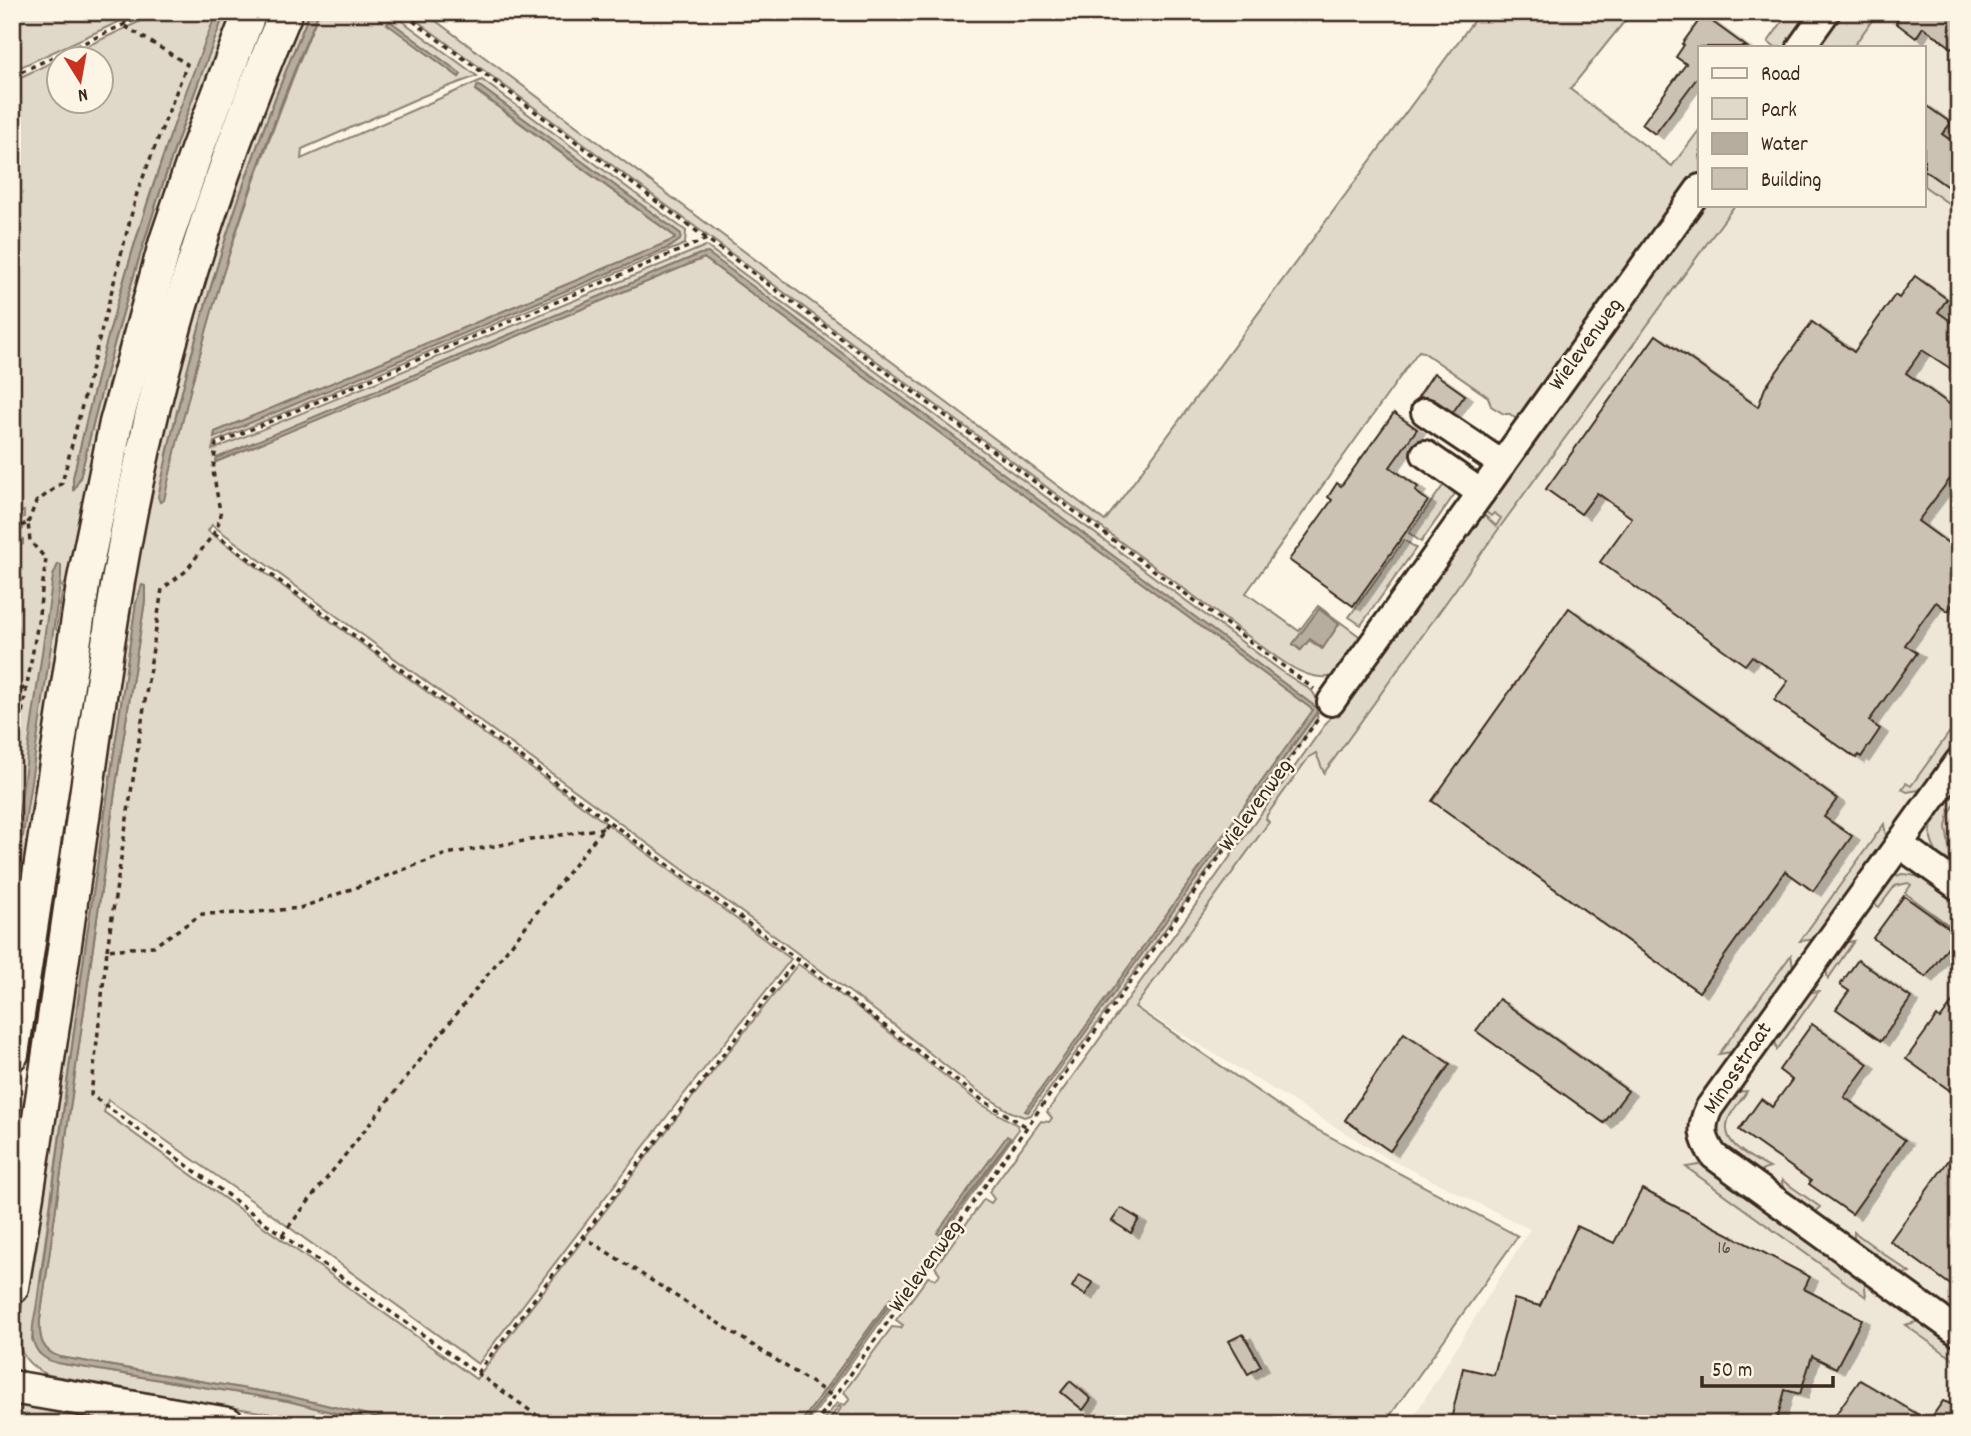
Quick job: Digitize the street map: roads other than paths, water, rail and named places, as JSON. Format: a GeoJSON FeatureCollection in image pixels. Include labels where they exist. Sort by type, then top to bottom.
{"type":"FeatureCollection","features":[{"type":"Feature","properties":{"kind":"main road"},"geometry":{"type":"LineString","coordinates":[[12,1054],[82,590],[107,463],[136,344],[166,240],[250,12]]}},
{"type":"Feature","properties":{"kind":"main road"},"geometry":{"type":"LineString","coordinates":[[12,1287],[35,1149],[107,649],[131,512],[164,371],[200,244],[252,96],[286,12]]}},
{"type":"Feature","properties":{"kind":"main road"},"geometry":{"type":"LineString","coordinates":[[12,1387],[228,1424]]}},
{"type":"Feature","properties":{"kind":"street"},"geometry":{"type":"LineString","coordinates":[[1802,46],[1826,12]]}},
{"type":"Feature","properties":{"kind":"street","name":"Wielevenweg"},"geometry":{"type":"LineString","coordinates":[[1331,702],[1698,191]]}},
{"type":"Feature","properties":{"kind":"street"},"geometry":{"type":"LineString","coordinates":[[1425,412],[1502,464]]}},
{"type":"Feature","properties":{"kind":"street"},"geometry":{"type":"LineString","coordinates":[[1425,454],[1480,493]]}},
{"type":"Feature","properties":{"kind":"street","name":"Minosstraat"},"geometry":{"type":"LineString","coordinates":[[1959,761],[1709,1108],[1702,1131],[1706,1145],[1714,1156],[1959,1333]]}},
{"type":"Feature","properties":{"kind":"street"},"geometry":{"type":"LineString","coordinates":[[1899,844],[1959,887]]}},
{"type":"Feature","properties":{"kind":"water"},"geometry":{"type":"Polygon","coordinates":[[[310,12],[319,12],[249,191],[194,375],[164,500],[160,502],[158,497],[187,373],[222,250],[263,130],[310,12]]]}},
{"type":"Feature","properties":{"kind":"water"},"geometry":{"type":"Polygon","coordinates":[[[219,13],[222,14],[221,23],[179,135],[142,248],[109,362],[80,478],[73,491],[73,478],[101,361],[134,246],[192,75],[214,19],[219,13]]]}},
{"type":"Feature","properties":{"kind":"water"},"geometry":{"type":"Polygon","coordinates":[[[390,21],[461,74],[459,77],[387,24],[390,21]]]}},
{"type":"Feature","properties":{"kind":"water"},"geometry":{"type":"Polygon","coordinates":[[[478,85],[681,234],[680,240],[670,247],[214,438],[215,432],[675,239],[476,90],[478,85]]]}},
{"type":"Feature","properties":{"kind":"water"},"geometry":{"type":"Polygon","coordinates":[[[708,253],[1317,708],[1317,712],[1028,1112],[1025,1111],[1313,710],[704,258],[216,462],[217,458],[700,254],[708,253]]]}},
{"type":"Feature","properties":{"kind":"water"},"geometry":{"type":"Polygon","coordinates":[[[58,564],[61,565],[61,578],[23,836],[17,842],[53,576],[58,564]]]}},
{"type":"Feature","properties":{"kind":"water"},"geometry":{"type":"Polygon","coordinates":[[[142,585],[145,586],[145,601],[116,785],[40,1320],[42,1343],[60,1357],[288,1396],[405,1424],[379,1424],[288,1401],[57,1363],[46,1359],[35,1346],[34,1320],[87,935],[136,603],[142,585]]]}},
{"type":"Feature","properties":{"kind":"water"},"geometry":{"type":"Polygon","coordinates":[[[1319,609],[1339,624],[1323,648],[1310,639],[1301,650],[1293,644],[1319,609]]]}},
{"type":"Feature","properties":{"kind":"water"},"geometry":{"type":"Polygon","coordinates":[[[1007,1136],[1010,1138],[940,1235],[937,1233],[1007,1136]]]}},
{"type":"Feature","properties":{"kind":"water"},"geometry":{"type":"Polygon","coordinates":[[[891,1298],[893,1299],[804,1424],[800,1424],[891,1298]]]}}]}
